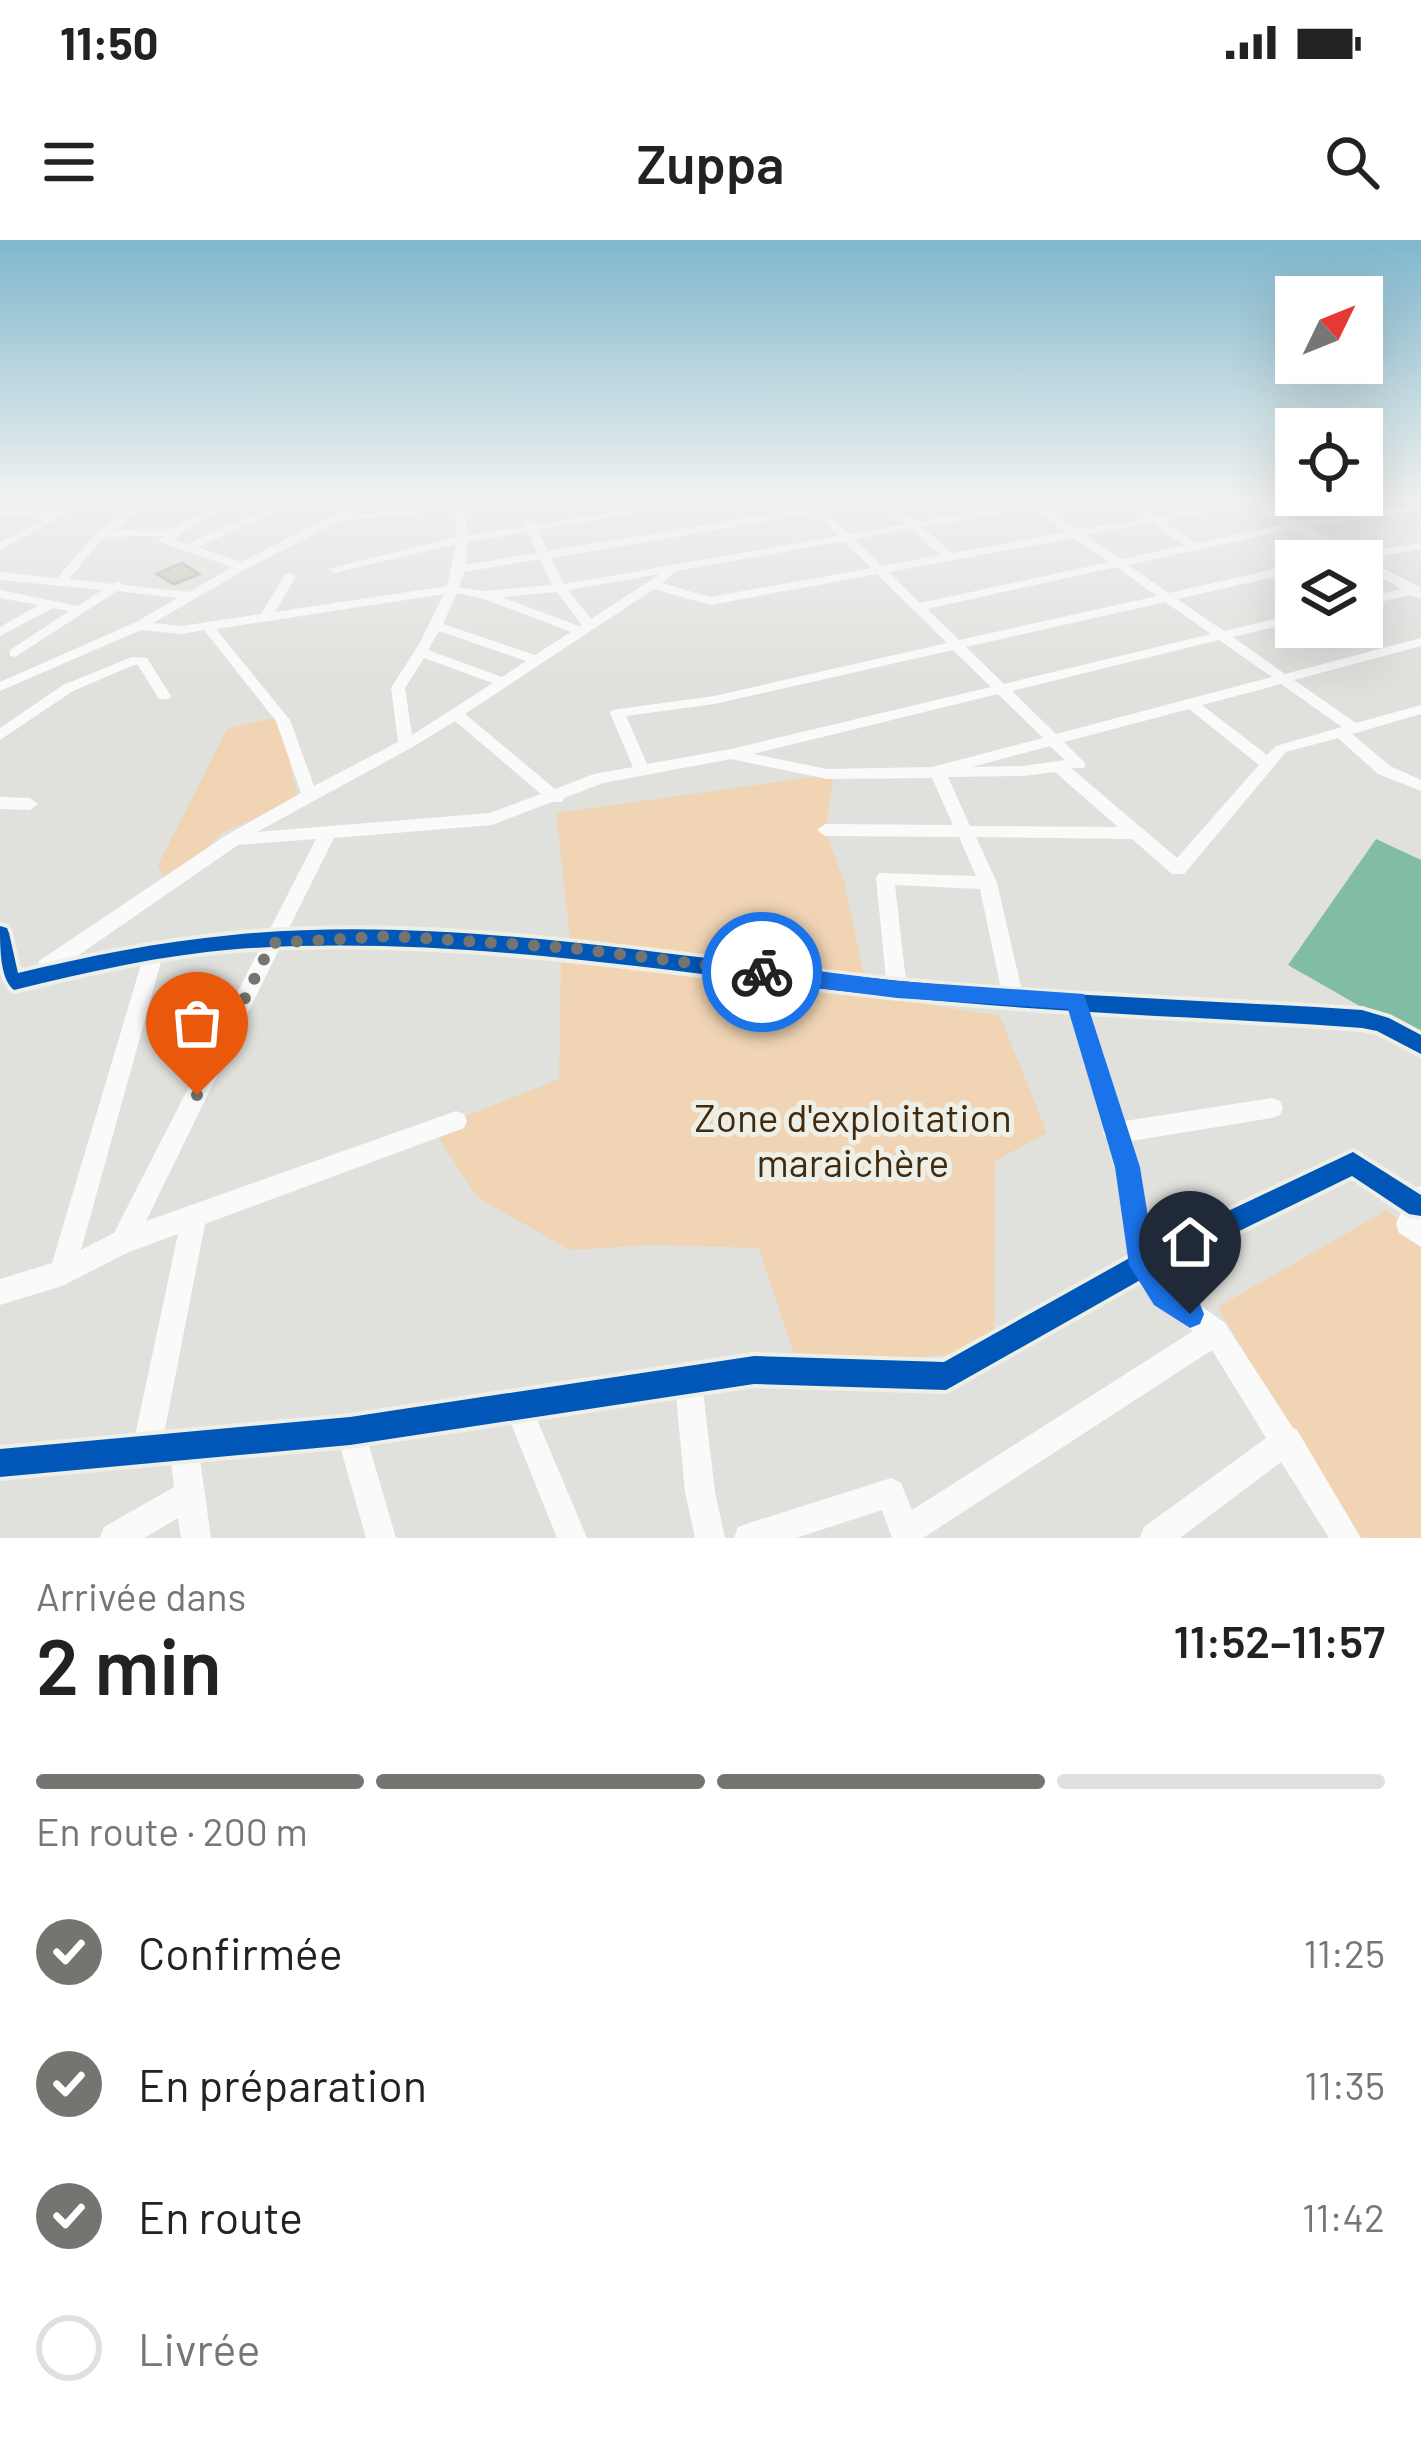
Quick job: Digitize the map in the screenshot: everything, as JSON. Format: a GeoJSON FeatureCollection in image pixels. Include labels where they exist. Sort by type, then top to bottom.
{"type":"FeatureCollection","features":[{"type":"Feature","properties":{"kind":"street"},"geometry":{"type":"LineString","coordinates":[[62,580],[82,557]]}},
{"type":"Feature","properties":{"kind":"street"},"geometry":{"type":"LineString","coordinates":[[213,557],[242,566]]}},
{"type":"Feature","properties":{"kind":"street"},"geometry":{"type":"LineString","coordinates":[[0,687],[139,626],[260,557]]}},
{"type":"Feature","properties":{"kind":"street"},"geometry":{"type":"LineString","coordinates":[[334,569],[388,557]]}},
{"type":"Feature","properties":{"kind":"street"},"geometry":{"type":"LineString","coordinates":[[406,745],[398,688],[437,626],[461,557]]}},
{"type":"Feature","properties":{"kind":"street"},"geometry":{"type":"LineString","coordinates":[[458,570],[540,557]]}},
{"type":"Feature","properties":{"kind":"street"},"geometry":{"type":"LineString","coordinates":[[544,557],[584,628]]}},
{"type":"Feature","properties":{"kind":"street"},"geometry":{"type":"LineString","coordinates":[[483,595],[560,588],[737,557]]}},
{"type":"Feature","properties":{"kind":"street"},"geometry":{"type":"LineString","coordinates":[[731,754],[827,774],[1078,764],[867,557]]}},
{"type":"Feature","properties":{"kind":"street"},"geometry":{"type":"LineString","coordinates":[[652,584],[710,602],[945,557]]}},
{"type":"Feature","properties":{"kind":"street"},"geometry":{"type":"LineString","coordinates":[[1108,557],[1283,680],[1347,730],[1384,770],[1421,786]]}},
{"type":"Feature","properties":{"kind":"street"},"geometry":{"type":"LineString","coordinates":[[918,607],[1152,557]]}},
{"type":"Feature","properties":{"kind":"street"},"geometry":{"type":"LineString","coordinates":[[0,591],[37,562]]}},
{"type":"Feature","properties":{"kind":"street"},"geometry":{"type":"LineString","coordinates":[[0,992],[29,978],[231,840],[406,745],[679,567]]}},
{"type":"Feature","properties":{"kind":"street"},"geometry":{"type":"LineString","coordinates":[[642,770],[617,713],[714,700],[1275,573]]}},
{"type":"Feature","properties":{"kind":"street"},"geometry":{"type":"LineString","coordinates":[[1383,573],[1418,591]]}},
{"type":"Feature","properties":{"kind":"street"},"geometry":{"type":"LineString","coordinates":[[266,617],[290,576]]}},
{"type":"Feature","properties":{"kind":"street"},"geometry":{"type":"LineString","coordinates":[[0,577],[188,595]]}},
{"type":"Feature","properties":{"kind":"street"},"geometry":{"type":"LineString","coordinates":[[8,650],[118,585]]}},
{"type":"Feature","properties":{"kind":"street"},"geometry":{"type":"LineString","coordinates":[[139,626],[181,631],[453,589],[584,628]]}},
{"type":"Feature","properties":{"kind":"street"},"geometry":{"type":"LineString","coordinates":[[0,591],[80,610]]}},
{"type":"Feature","properties":{"kind":"street"},"geometry":{"type":"LineString","coordinates":[[1383,598],[1418,591]]}},
{"type":"Feature","properties":{"kind":"street"},"geometry":{"type":"LineString","coordinates":[[0,632],[51,604]]}},
{"type":"Feature","properties":{"kind":"street"},"geometry":{"type":"LineString","coordinates":[[231,840],[470,823],[556,798],[600,778],[731,754],[1275,623]]}},
{"type":"Feature","properties":{"kind":"street"},"geometry":{"type":"LineString","coordinates":[[437,626],[532,659]]}},
{"type":"Feature","properties":{"kind":"street"},"geometry":{"type":"LineString","coordinates":[[208,627],[283,720],[309,794]]}},
{"type":"Feature","properties":{"kind":"street"},"geometry":{"type":"LineString","coordinates":[[937,771],[1421,642]]}},
{"type":"Feature","properties":{"kind":"street"},"geometry":{"type":"LineString","coordinates":[[8,650],[52,665]]}},
{"type":"Feature","properties":{"kind":"street"},"geometry":{"type":"LineString","coordinates":[[421,652],[501,681]]}},
{"type":"Feature","properties":{"kind":"street"},"geometry":{"type":"LineString","coordinates":[[0,735],[68,688],[132,661],[142,661],[164,696]]}},
{"type":"Feature","properties":{"kind":"street"},"geometry":{"type":"LineString","coordinates":[[1192,704],[1268,764]]}},
{"type":"Feature","properties":{"kind":"street"},"geometry":{"type":"LineString","coordinates":[[1058,766],[1178,869],[1281,749],[1419,712]]}},
{"type":"Feature","properties":{"kind":"street"},"geometry":{"type":"LineString","coordinates":[[454,713],[556,798]]}},
{"type":"Feature","properties":{"kind":"street"},"geometry":{"type":"LineString","coordinates":[[937,771],[988,883],[1013,998]]}},
{"type":"Feature","properties":{"kind":"street"},"geometry":{"type":"LineString","coordinates":[[0,803],[30,804]]}},
{"type":"Feature","properties":{"kind":"street"},"geometry":{"type":"LineString","coordinates":[[825,830],[1132,832]]}},
{"type":"Feature","properties":{"kind":"street"},"geometry":{"type":"LineString","coordinates":[[123,1243],[327,834]]}},
{"type":"Feature","properties":{"kind":"street"},"geometry":{"type":"LineString","coordinates":[[897,989],[885,878],[988,883]]}},
{"type":"Feature","properties":{"kind":"street"},"geometry":{"type":"LineString","coordinates":[[0,933],[11,980],[155,950],[391,936],[571,948],[897,989],[1362,1019],[1382,1024],[1421,1046]]}},
{"type":"Feature","properties":{"kind":"street"},"geometry":{"type":"LineString","coordinates":[[62,1273],[155,950]]}},
{"type":"Feature","properties":{"kind":"street"},"geometry":{"type":"LineString","coordinates":[[1076,1000],[1127,1167],[1142,1265],[1164,1295],[1216,1332],[1346,1538]]}},
{"type":"Feature","properties":{"kind":"street"},"geometry":{"type":"LineString","coordinates":[[1114,1132],[1272,1108]]}},
{"type":"Feature","properties":{"kind":"street"},"geometry":{"type":"LineString","coordinates":[[0,1292],[62,1273],[123,1243],[456,1121]]}},
{"type":"Feature","properties":{"kind":"street"},"geometry":{"type":"LineString","coordinates":[[0,1463],[350,1431],[754,1370],[946,1376],[1142,1265],[1353,1163],[1419,1202],[1408,1224],[1421,1235]]}},
{"type":"Feature","properties":{"kind":"street"},"geometry":{"type":"LineString","coordinates":[[147,1448],[194,1216]]}},
{"type":"Feature","properties":{"kind":"street"},"geometry":{"type":"LineString","coordinates":[[748,1538],[890,1493],[907,1535],[1216,1332]]}},
{"type":"Feature","properties":{"kind":"street"},"geometry":{"type":"LineString","coordinates":[[688,1382],[710,1538]]}},
{"type":"Feature","properties":{"kind":"street"},"geometry":{"type":"LineString","coordinates":[[518,1407],[572,1538]]}},
{"type":"Feature","properties":{"kind":"street"},"geometry":{"type":"LineString","coordinates":[[350,1431],[381,1538]]}},
{"type":"Feature","properties":{"kind":"street"},"geometry":{"type":"LineString","coordinates":[[1155,1538],[1287,1440]]}},
{"type":"Feature","properties":{"kind":"street"},"geometry":{"type":"LineString","coordinates":[[184,1449],[196,1538]]}},
{"type":"Feature","properties":{"kind":"street"},"geometry":{"type":"LineString","coordinates":[[115,1538],[190,1494]]}},
{"type":"Feature","properties":{"kind":"green space"},"geometry":{"type":"Polygon","coordinates":[[[280,716],[298,800],[223,832],[168,886],[158,865],[227,729],[280,716]]]}},
{"type":"Feature","properties":{"kind":"green space","name":"Zone d'exploitation maraichère"},"geometry":{"type":"Polygon","coordinates":[[[834,774],[825,830],[844,881],[866,985],[632,957],[1000,1016],[1047,1133],[995,1161],[994,1349],[800,1371],[759,1248],[651,1245],[570,1250],[477,1197],[433,1129],[559,1079],[561,962],[578,950],[571,948],[556,813],[834,774]]]}},
{"type":"Feature","properties":{"kind":"green space"},"geometry":{"type":"Polygon","coordinates":[[[1387,1210],[1421,1240],[1421,1538],[1352,1538],[1218,1307],[1387,1210]]]}},
{"type":"Feature","properties":{"kind":"shaded area"},"geometry":{"type":"Polygon","coordinates":[[[1376,839],[1421,860],[1421,1041],[1288,965],[1376,839]]]}},
{"type":"Feature","properties":{"kind":"building"},"geometry":{"type":"Polygon","coordinates":[[[182,563],[199,574],[174,584],[157,574],[182,563]]]}},
{"type":"Feature","properties":{"kind":"cycle path"},"geometry":{"type":"LineString","coordinates":[[0,933],[6,972],[14,982],[125,956],[236,942],[346,938],[456,942],[957,994],[1362,1019],[1421,1045]]}},
{"type":"Feature","properties":{"kind":"cycle path"},"geometry":{"type":"LineString","coordinates":[[0,1463],[350,1431],[754,1370],[946,1376],[1142,1265],[1353,1163],[1417,1206]]}},
{"type":"Feature","properties":{"kind":"way so far"},"geometry":{"type":"LineString","coordinates":[[197,1095],[272,943],[391,936],[571,948],[762,972]]}},
{"type":"Feature","properties":{"kind":"route"},"geometry":{"type":"LineString","coordinates":[[762,972],[897,989],[1076,1000],[1127,1167],[1142,1265],[1164,1295],[1190,1314]]}}]}
